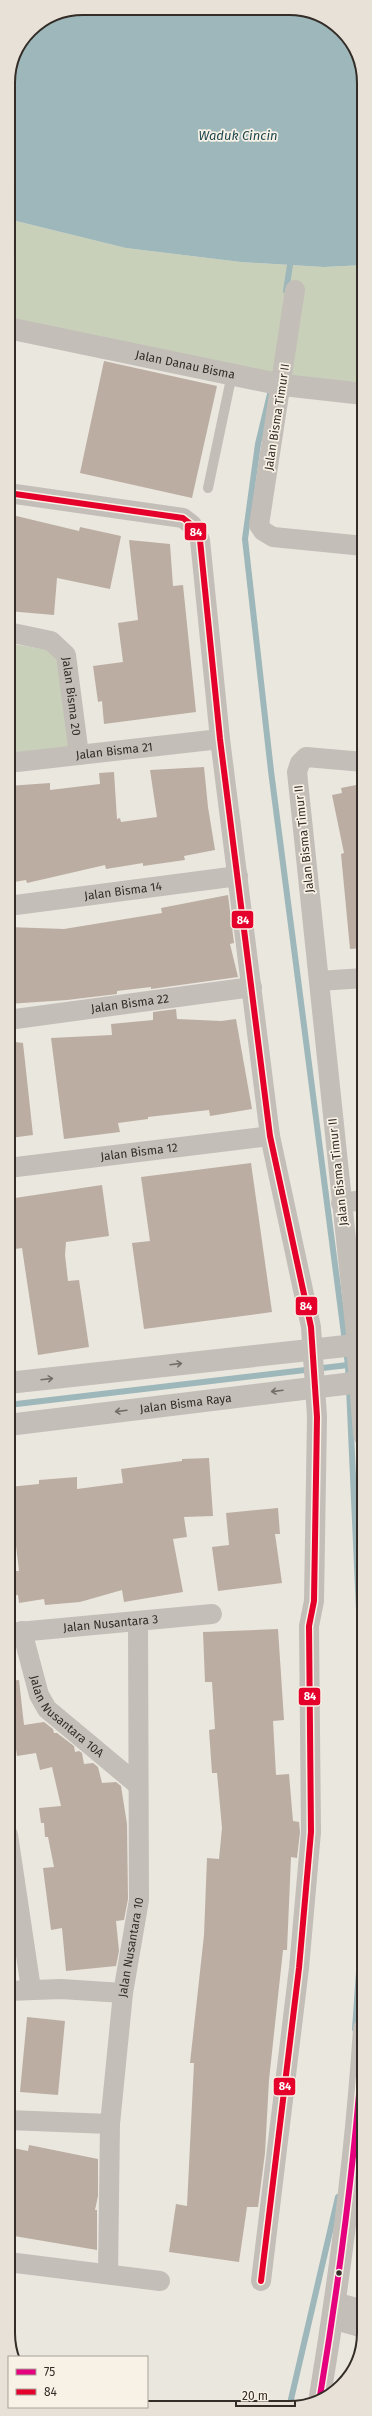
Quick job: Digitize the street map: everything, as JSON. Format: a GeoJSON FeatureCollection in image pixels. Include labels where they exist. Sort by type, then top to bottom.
{"type":"FeatureCollection","features":[{"type":"Feature","properties":{"kind":"street","name":"Jalan Bisma Timur II"},"geometry":{"type":"LineString","coordinates":[[295,290],[279,384],[260,528],[273,538],[357,545]]}},
{"type":"Feature","properties":{"kind":"street","name":"Jalan Danau Bisma"},"geometry":{"type":"LineString","coordinates":[[15,329],[279,384],[357,393]]}},
{"type":"Feature","properties":{"kind":"street"},"geometry":{"type":"LineString","coordinates":[[15,494],[183,518],[192,525],[200,540],[220,740],[270,1136],[316,1350],[318,1385],[314,1601],[309,1626],[311,1832],[299,1968],[261,2281]]}},
{"type":"Feature","properties":{"kind":"street","name":"Jalan Bisma 20"},"geometry":{"type":"LineString","coordinates":[[15,633],[51,640],[66,655],[79,754]]}},
{"type":"Feature","properties":{"kind":"street","name":"Jalan Bisma 21"},"geometry":{"type":"LineString","coordinates":[[15,762],[79,754],[220,740]]}},
{"type":"Feature","properties":{"kind":"street","name":"Jalan Bisma Timur II"},"geometry":{"type":"LineString","coordinates":[[356,1344],[297,772],[302,760],[311,757],[357,761]]}},
{"type":"Feature","properties":{"kind":"street","name":"Jalan Bisma 14"},"geometry":{"type":"LineString","coordinates":[[15,905],[238,876]]}},
{"type":"Feature","properties":{"kind":"street"},"geometry":{"type":"LineString","coordinates":[[319,981],[357,978]]}},
{"type":"Feature","properties":{"kind":"street","name":"Jalan Bisma 22"},"geometry":{"type":"LineString","coordinates":[[15,1019],[252,987]]}},
{"type":"Feature","properties":{"kind":"street","name":"Jalan Bisma 12"},"geometry":{"type":"LineString","coordinates":[[15,1167],[270,1136]]}},
{"type":"Feature","properties":{"kind":"street"},"geometry":{"type":"LineString","coordinates":[[341,1202],[357,1201]]}},
{"type":"Feature","properties":{"kind":"street"},"geometry":{"type":"LineString","coordinates":[[15,1382],[316,1350],[356,1344]]}},
{"type":"Feature","properties":{"kind":"street","name":"Jalan Bisma Raya"},"geometry":{"type":"LineString","coordinates":[[15,1424],[318,1385],[357,1382]]}},
{"type":"Feature","properties":{"kind":"street","name":"Jalan Nusantara 3"},"geometry":{"type":"LineString","coordinates":[[15,1632],[212,1614]]}},
{"type":"Feature","properties":{"kind":"street","name":"Jalan Nusantara 10"},"geometry":{"type":"LineString","coordinates":[[108,2274],[110,2124],[123,1993],[139,1900],[138,1621]]}},
{"type":"Feature","properties":{"kind":"street","name":"Jalan Nusantara 10A"},"geometry":{"type":"LineString","coordinates":[[15,1632],[39,1695],[47,1709],[138,1784]]}},
{"type":"Feature","properties":{"kind":"street"},"geometry":{"type":"LineString","coordinates":[[15,1873],[31,1989]]}},
{"type":"Feature","properties":{"kind":"street"},"geometry":{"type":"LineString","coordinates":[[15,1990],[31,1989],[91,1990],[123,1993]]}},
{"type":"Feature","properties":{"kind":"street"},"geometry":{"type":"LineString","coordinates":[[15,2120],[110,2124]]}},
{"type":"Feature","properties":{"kind":"street"},"geometry":{"type":"LineString","coordinates":[[320,2393],[357,2134]]}},
{"type":"Feature","properties":{"kind":"street"},"geometry":{"type":"LineString","coordinates":[[15,2263],[160,2281]]}},
{"type":"Feature","properties":{"kind":"street"},"geometry":{"type":"LineString","coordinates":[[333,2311],[357,2310]]}},
{"type":"Feature","properties":{"kind":"street"},"geometry":{"type":"LineString","coordinates":[[333,2311],[357,2324]]}},
{"type":"Feature","properties":{"kind":"lane"},"geometry":{"type":"LineString","coordinates":[[208,488],[236,375]]}},
{"type":"Feature","properties":{"kind":"green space"},"geometry":{"type":"Polygon","coordinates":[[[15,221],[126,248],[241,262],[324,267],[357,265],[357,392],[15,325],[15,221]]]}},
{"type":"Feature","properties":{"kind":"green space"},"geometry":{"type":"Polygon","coordinates":[[[15,644],[59,652],[73,748],[15,755],[15,644]]]}},
{"type":"Feature","properties":{"kind":"water","name":"Waduk Cincin"},"geometry":{"type":"Polygon","coordinates":[[[83,15],[289,15],[306,17],[315,20],[334,32],[340,38],[352,57],[357,79],[357,265],[324,267],[241,262],[126,248],[15,221],[16,70],[20,57],[35,35],[57,20],[70,16],[83,15]]]}},
{"type":"Feature","properties":{"kind":"building"},"geometry":{"type":"Polygon","coordinates":[[[104,361],[217,386],[192,498],[80,473],[104,361]]]}},
{"type":"Feature","properties":{"kind":"building"},"geometry":{"type":"Polygon","coordinates":[[[15,516],[79,531],[80,527],[121,536],[110,589],[57,578],[54,615],[15,612],[15,516]]]}},
{"type":"Feature","properties":{"kind":"building"},"geometry":{"type":"Polygon","coordinates":[[[129,540],[170,544],[173,586],[183,585],[196,712],[104,724],[102,701],[98,702],[93,666],[123,662],[118,623],[138,620],[129,540]]]}},
{"type":"Feature","properties":{"kind":"building"},"geometry":{"type":"Polygon","coordinates":[[[204,767],[208,807],[215,850],[184,856],[185,860],[143,866],[143,863],[106,869],[105,865],[27,883],[26,880],[15,882],[15,786],[50,783],[50,790],[100,784],[99,773],[114,772],[117,819],[120,818],[121,822],[157,817],[150,770],[204,767]]]}},
{"type":"Feature","properties":{"kind":"building"},"geometry":{"type":"Polygon","coordinates":[[[357,785],[357,948],[350,949],[341,854],[344,853],[332,795],[342,793],[341,788],[357,785]]]}},
{"type":"Feature","properties":{"kind":"building"},"geometry":{"type":"Polygon","coordinates":[[[228,895],[234,943],[230,944],[238,977],[151,989],[151,987],[117,991],[117,994],[67,1000],[15,1004],[15,927],[64,929],[162,913],[161,908],[228,895]]]}},
{"type":"Feature","properties":{"kind":"building"},"geometry":{"type":"Polygon","coordinates":[[[176,1009],[177,1019],[221,1021],[236,1019],[252,1109],[210,1116],[209,1110],[148,1117],[148,1119],[118,1123],[120,1132],[64,1139],[51,1038],[112,1035],[111,1024],[153,1020],[153,1012],[176,1009]]]}},
{"type":"Feature","properties":{"kind":"building"},"geometry":{"type":"Polygon","coordinates":[[[15,1042],[23,1043],[33,1135],[15,1137],[15,1042]]]}},
{"type":"Feature","properties":{"kind":"building"},"geometry":{"type":"Polygon","coordinates":[[[251,1163],[272,1312],[144,1329],[132,1243],[150,1241],[141,1177],[251,1163]]]}},
{"type":"Feature","properties":{"kind":"building"},"geometry":{"type":"Polygon","coordinates":[[[102,1185],[109,1236],[66,1242],[65,1255],[68,1281],[79,1280],[89,1347],[38,1355],[22,1248],[15,1249],[15,1198],[102,1185]]]}},
{"type":"Feature","properties":{"kind":"building"},"geometry":{"type":"Polygon","coordinates":[[[209,1458],[213,1516],[184,1517],[187,1537],[173,1539],[183,1592],[124,1602],[122,1590],[80,1602],[45,1605],[44,1599],[19,1603],[18,1595],[15,1595],[15,1571],[19,1571],[15,1537],[15,1486],[39,1484],[39,1480],[77,1477],[77,1489],[123,1483],[121,1469],[182,1461],[182,1459],[209,1458]]]}},
{"type":"Feature","properties":{"kind":"building"},"geometry":{"type":"Polygon","coordinates":[[[278,1508],[280,1534],[275,1534],[282,1583],[218,1591],[212,1547],[229,1545],[226,1513],[278,1508]]]}},
{"type":"Feature","properties":{"kind":"building"},"geometry":{"type":"Polygon","coordinates":[[[278,1629],[284,1720],[273,1721],[276,1775],[289,1774],[293,1821],[299,1822],[300,1832],[297,1858],[291,1857],[287,1950],[283,1950],[269,2080],[265,2153],[258,2207],[247,2207],[239,2262],[169,2252],[176,2204],[187,2206],[194,2063],[190,2063],[204,1935],[207,1858],[219,1859],[222,1828],[217,1773],[212,1773],[209,1730],[215,1729],[212,1682],[205,1682],[203,1632],[278,1629]]]}},
{"type":"Feature","properties":{"kind":"building"},"geometry":{"type":"Polygon","coordinates":[[[15,1680],[19,1680],[24,1725],[44,1722],[53,1729],[54,1733],[57,1733],[74,1746],[75,1752],[79,1751],[82,1753],[84,1764],[93,1763],[98,1767],[102,1783],[116,1782],[121,1786],[127,1824],[128,1899],[124,1920],[116,1921],[119,1951],[116,1966],[66,1971],[62,1928],[51,1930],[43,1868],[54,1867],[48,1837],[45,1837],[44,1823],[41,1823],[39,1808],[61,1806],[52,1767],[40,1770],[36,1753],[17,1756],[15,1743],[15,1680]]]}},
{"type":"Feature","properties":{"kind":"building"},"geometry":{"type":"Polygon","coordinates":[[[27,2017],[65,2021],[58,2095],[20,2092],[27,2017]]]}},
{"type":"Feature","properties":{"kind":"building"},"geometry":{"type":"Polygon","coordinates":[[[29,2145],[98,2159],[98,2196],[95,2210],[97,2210],[97,2250],[15,2236],[15,2148],[28,2151],[29,2145]]]}},
{"type":"Feature","properties":{"kind":"waterway"},"geometry":{"type":"LineString","coordinates":[[286,291],[290,265]]}},
{"type":"Feature","properties":{"kind":"waterway"},"geometry":{"type":"LineString","coordinates":[[270,394],[258,444],[245,539],[271,771],[348,1365],[357,1566]]}},
{"type":"Feature","properties":{"kind":"waterway"},"geometry":{"type":"LineString","coordinates":[[15,1404],[348,1365]]}},
{"type":"Feature","properties":{"kind":"waterway"},"geometry":{"type":"LineString","coordinates":[[355,2029],[357,2000]]}},
{"type":"Feature","properties":{"kind":"waterway"},"geometry":{"type":"LineString","coordinates":[[291,2401],[338,2197]]}},
{"type":"Feature","properties":{"kind":"transit line","name":"84"},"geometry":{"type":"LineString","coordinates":[[15,494],[183,518],[192,525],[200,540],[220,739],[270,1136],[311,1327],[317,1417],[314,1601],[309,1626],[311,1832],[299,1968],[261,2281]]}},
{"type":"Feature","properties":{"kind":"transit line","name":"75"},"geometry":{"type":"LineString","coordinates":[[320,2393],[334,2305],[357,2121]]}}]}
